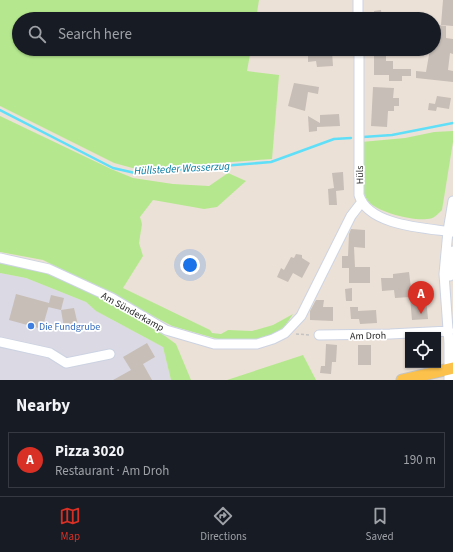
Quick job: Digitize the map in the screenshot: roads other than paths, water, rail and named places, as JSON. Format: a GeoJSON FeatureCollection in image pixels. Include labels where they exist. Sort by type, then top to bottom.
{"type":"FeatureCollection","features":[{"type":"Feature","properties":{"kind":"main road"},"geometry":{"type":"LineString","coordinates":[[402,380],[450,373]]}},
{"type":"Feature","properties":{"kind":"street"},"geometry":{"type":"LineString","coordinates":[[358,0],[358,12]]}},
{"type":"Feature","properties":{"kind":"street","name":"Hüls"},"geometry":{"type":"LineString","coordinates":[[359,56],[359,195],[362,203]]}},
{"type":"Feature","properties":{"kind":"street"},"geometry":{"type":"LineString","coordinates":[[450,373],[449,331],[444,274],[453,202]]}},
{"type":"Feature","properties":{"kind":"street"},"geometry":{"type":"LineString","coordinates":[[362,203],[371,210],[393,222],[450,231]]}},
{"type":"Feature","properties":{"kind":"street","name":"Am Sünderkamp"},"geometry":{"type":"LineString","coordinates":[[0,258],[49,269],[112,298],[166,330],[207,342],[221,344],[257,344],[273,339],[288,330],[301,316],[351,216],[362,203]]}},
{"type":"Feature","properties":{"kind":"street"},"geometry":{"type":"LineString","coordinates":[[446,287],[453,251]]}},
{"type":"Feature","properties":{"kind":"street","name":"Am Droh"},"geometry":{"type":"LineString","coordinates":[[319,335],[449,331]]}},
{"type":"Feature","properties":{"kind":"street"},"geometry":{"type":"LineString","coordinates":[[0,342],[50,352],[66,363],[110,354]]}},
{"type":"Feature","properties":{"kind":"waterway","name":"Hüllsteder Wasserzug"},"geometry":{"type":"LineString","coordinates":[[0,110],[113,168],[135,173],[271,162],[334,139],[351,138]]}},
{"type":"Feature","properties":{"kind":"waterway","name":"Hüllsteder Wasserzug"},"geometry":{"type":"LineString","coordinates":[[363,137],[392,135],[453,123]]}},
{"type":"Feature","properties":{"kind":"place","name":"Pizza 3020"},"geometry":{"type":"Point","coordinates":[421,314]}},
{"type":"Feature","properties":{"kind":"place","name":"Die Fundgrube"},"geometry":{"type":"Point","coordinates":[31,326]}}]}
